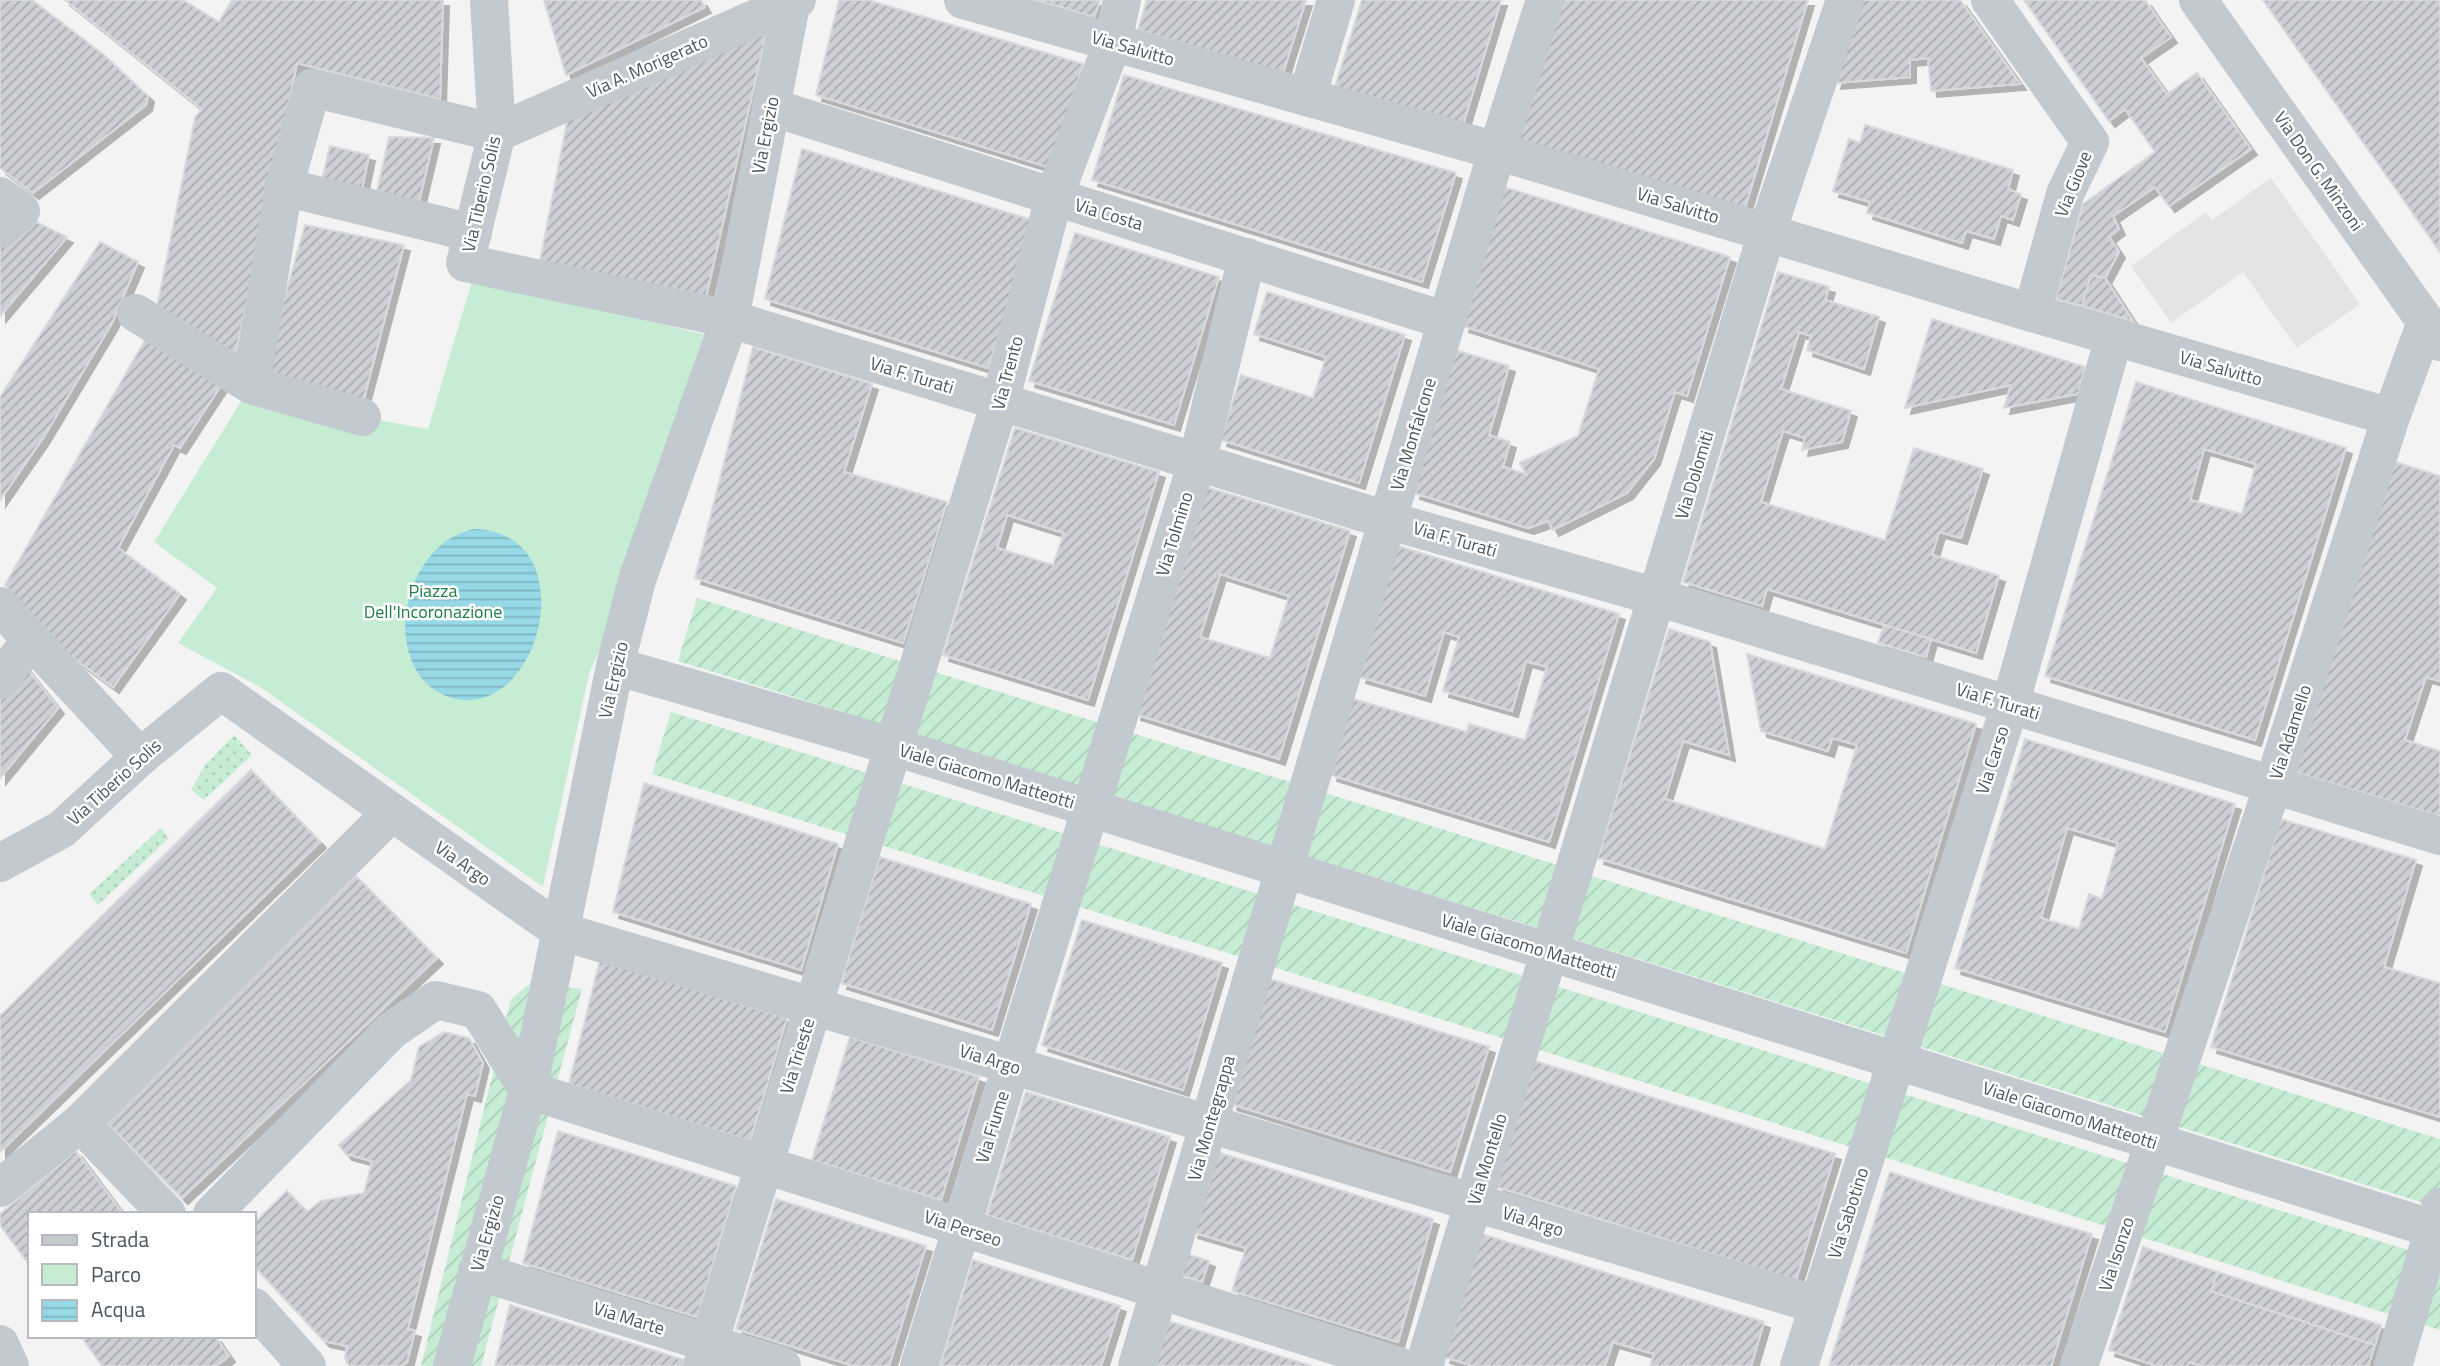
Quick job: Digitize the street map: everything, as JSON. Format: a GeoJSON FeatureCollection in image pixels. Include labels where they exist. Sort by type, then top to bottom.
{"type":"FeatureCollection","features":[{"type":"Feature","properties":{"kind":"street","name":"Via Tiberio Solis"},"geometry":{"type":"LineString","coordinates":[[469,248],[497,133],[489,0]]}},
{"type":"Feature","properties":{"kind":"street","name":"Via Salvitto"},"geometry":{"type":"LineString","coordinates":[[963,0],[1497,151],[2032,313],[2391,417]]}},
{"type":"Feature","properties":{"kind":"street","name":"Via Trento"},"geometry":{"type":"LineString","coordinates":[[892,746],[1000,402],[1055,197],[1113,42],[1122,0]]}},
{"type":"Feature","properties":{"kind":"street"},"geometry":{"type":"LineString","coordinates":[[1307,97],[1336,0]]}},
{"type":"Feature","properties":{"kind":"street","name":"Via Monfalcone"},"geometry":{"type":"LineString","coordinates":[[1284,869],[1497,151],[1545,0]]}},
{"type":"Feature","properties":{"kind":"street","name":"Via Dolomiti"},"geometry":{"type":"LineString","coordinates":[[1550,953],[1767,232],[1845,0]]}},
{"type":"Feature","properties":{"kind":"street","name":"Via Giove"},"geometry":{"type":"LineString","coordinates":[[1990,0],[2090,142],[2065,194],[2032,313]]}},
{"type":"Feature","properties":{"kind":"street","name":"Via Don G. Minzoni"},"geometry":{"type":"LineString","coordinates":[[2198,0],[2433,332]]}},
{"type":"Feature","properties":{"kind":"street","name":"Via A. Morigerato"},"geometry":{"type":"LineString","coordinates":[[497,133],[742,11],[793,1]]}},
{"type":"Feature","properties":{"kind":"street","name":"Via Ergizio"},"geometry":{"type":"LineString","coordinates":[[452,1366],[528,1090],[615,666],[637,580],[730,319],[793,1]]}},
{"type":"Feature","properties":{"kind":"street"},"geometry":{"type":"LineString","coordinates":[[251,385],[284,187],[312,88],[497,133]]}},
{"type":"Feature","properties":{"kind":"street","name":"Via Costa"},"geometry":{"type":"LineString","coordinates":[[771,107],[1447,321]]}},
{"type":"Feature","properties":{"kind":"street","name":"Via F. Turati"},"geometry":{"type":"LineString","coordinates":[[284,187],[469,248],[730,319],[1387,520],[1657,597],[2440,836]]}},
{"type":"Feature","properties":{"kind":"street"},"geometry":{"type":"LineString","coordinates":[[0,196],[22,211],[0,229]]}},
{"type":"Feature","properties":{"kind":"street","name":"Via Tolmino"},"geometry":{"type":"LineString","coordinates":[[1089,808],[1197,462],[1247,257]]}},
{"type":"Feature","properties":{"kind":"street"},"geometry":{"type":"LineString","coordinates":[[136,313],[251,385],[362,417]]}},
{"type":"Feature","properties":{"kind":"street","name":"Via Adamello"},"geometry":{"type":"LineString","coordinates":[[2152,1141],[2273,785],[2391,417],[2433,332]]}},
{"type":"Feature","properties":{"kind":"street","name":"Via Carso"},"geometry":{"type":"LineString","coordinates":[[1896,1060],[2010,705],[2114,337]]}},
{"type":"Feature","properties":{"kind":"street"},"geometry":{"type":"LineString","coordinates":[[0,606],[140,757]]}},
{"type":"Feature","properties":{"kind":"street"},"geometry":{"type":"LineString","coordinates":[[0,680],[31,640]]}},
{"type":"Feature","properties":{"kind":"street","name":"Viale Giacomo Matteotti"},"geometry":{"type":"LineString","coordinates":[[615,666],[892,746],[2152,1141],[2438,1222]]}},
{"type":"Feature","properties":{"kind":"street","name":"Via Tiberio Solis"},"geometry":{"type":"LineString","coordinates":[[0,863],[62,829],[140,757],[221,691]]}},
{"type":"Feature","properties":{"kind":"street","name":"Via Argo"},"geometry":{"type":"LineString","coordinates":[[221,691],[560,932],[1818,1305]]}},
{"type":"Feature","properties":{"kind":"street","name":"Via Trieste"},"geometry":{"type":"LineString","coordinates":[[705,1355],[892,746]]}},
{"type":"Feature","properties":{"kind":"street","name":"Via Fiume"},"geometry":{"type":"LineString","coordinates":[[919,1366],[1089,808]]}},
{"type":"Feature","properties":{"kind":"street"},"geometry":{"type":"LineString","coordinates":[[0,1188],[80,1123],[392,812]]}},
{"type":"Feature","properties":{"kind":"street","name":"Via Montegrappa"},"geometry":{"type":"LineString","coordinates":[[1137,1366],[1284,869]]}},
{"type":"Feature","properties":{"kind":"street","name":"Via Montello"},"geometry":{"type":"LineString","coordinates":[[1424,1366],[1550,953]]}},
{"type":"Feature","properties":{"kind":"street"},"geometry":{"type":"LineString","coordinates":[[214,1212],[392,1030],[436,1000],[478,1010],[528,1090]]}},
{"type":"Feature","properties":{"kind":"street","name":"Via Sabotino"},"geometry":{"type":"LineString","coordinates":[[1799,1366],[1896,1060]]}},
{"type":"Feature","properties":{"kind":"street","name":"Via Perseo"},"geometry":{"type":"LineString","coordinates":[[528,1090],[1399,1366]]}},
{"type":"Feature","properties":{"kind":"street"},"geometry":{"type":"LineString","coordinates":[[80,1123],[165,1212]]}},
{"type":"Feature","properties":{"kind":"street","name":"Via Isonzo"},"geometry":{"type":"LineString","coordinates":[[2079,1366],[2152,1141]]}},
{"type":"Feature","properties":{"kind":"street"},"geometry":{"type":"LineString","coordinates":[[2393,1366],[2438,1222]]}},
{"type":"Feature","properties":{"kind":"street","name":"Via Marte"},"geometry":{"type":"LineString","coordinates":[[477,1270],[705,1355],[782,1366]]}},
{"type":"Feature","properties":{"kind":"street"},"geometry":{"type":"LineString","coordinates":[[256,1309],[307,1366]]}},
{"type":"Feature","properties":{"kind":"street"},"geometry":{"type":"LineString","coordinates":[[0,1344],[10,1366]]}},
{"type":"Feature","properties":{"kind":"shaded area"},"geometry":{"type":"Polygon","coordinates":[[[2271,178],[2360,304],[2297,348],[2243,272],[2171,323],[2131,266],[2206,212],[2212,220],[2271,178]]]}},
{"type":"Feature","properties":{"kind":"green space","name":"Piazza Dell'Incoronazione"},"geometry":{"type":"Polygon","coordinates":[[[473,278],[710,336],[628,585],[589,674],[543,887],[260,687],[178,643],[217,588],[154,542],[248,390],[362,417],[428,429],[473,278]]]}},
{"type":"Feature","properties":{"kind":"green space"},"geometry":{"type":"Polygon","coordinates":[[[697,598],[2440,1139],[2440,1208],[678,661],[697,598]]]}},
{"type":"Feature","properties":{"kind":"green space"},"geometry":{"type":"Polygon","coordinates":[[[671,712],[2440,1260],[2440,1330],[652,774],[671,712]]]}},
{"type":"Feature","properties":{"kind":"green space"},"geometry":{"type":"Polygon","coordinates":[[[234,735],[252,755],[204,800],[191,790],[205,765],[234,735]]]}},
{"type":"Feature","properties":{"kind":"green space"},"geometry":{"type":"Polygon","coordinates":[[[161,828],[169,838],[98,905],[89,894],[161,828]]]}},
{"type":"Feature","properties":{"kind":"green space"},"geometry":{"type":"Polygon","coordinates":[[[531,983],[582,989],[481,1366],[421,1366],[511,999],[531,983]]]}},
{"type":"Feature","properties":{"kind":"water"},"geometry":{"type":"Polygon","coordinates":[[[473,529],[509,538],[531,559],[540,588],[540,622],[529,654],[511,680],[486,697],[456,699],[434,690],[418,673],[410,658],[405,623],[412,589],[429,558],[448,540],[473,529]]]}},
{"type":"Feature","properties":{"kind":"building"},"geometry":{"type":"Polygon","coordinates":[[[0,0],[32,0],[104,55],[148,96],[146,105],[33,193],[0,168],[0,0]]]}},
{"type":"Feature","properties":{"kind":"building"},"geometry":{"type":"Polygon","coordinates":[[[65,0],[183,0],[219,22],[232,0],[443,0],[440,99],[297,63],[235,356],[155,317],[195,118],[202,109],[65,0]]]}},
{"type":"Feature","properties":{"kind":"building"},"geometry":{"type":"Polygon","coordinates":[[[544,0],[701,0],[705,7],[566,75],[544,0]]]}},
{"type":"Feature","properties":{"kind":"building"},"geometry":{"type":"Polygon","coordinates":[[[839,0],[868,0],[1083,64],[1051,168],[816,95],[839,0]]]}},
{"type":"Feature","properties":{"kind":"building"},"geometry":{"type":"Polygon","coordinates":[[[1036,0],[1100,0],[1094,17],[1036,0]]]}},
{"type":"Feature","properties":{"kind":"building"},"geometry":{"type":"Polygon","coordinates":[[[1147,0],[1306,0],[1283,73],[1138,30],[1147,0]]]}},
{"type":"Feature","properties":{"kind":"building"},"geometry":{"type":"Polygon","coordinates":[[[1362,0],[1501,0],[1463,125],[1335,87],[1362,0]]]}},
{"type":"Feature","properties":{"kind":"building"},"geometry":{"type":"Polygon","coordinates":[[[1559,0],[1808,0],[1744,211],[1516,141],[1559,0]]]}},
{"type":"Feature","properties":{"kind":"building"},"geometry":{"type":"Polygon","coordinates":[[[1860,0],[1960,0],[2020,84],[1931,91],[1928,58],[1910,60],[1910,77],[1835,83],[1860,0]]]}},
{"type":"Feature","properties":{"kind":"building"},"geometry":{"type":"Polygon","coordinates":[[[2024,0],[2145,0],[2171,37],[2141,58],[2167,94],[2197,73],[2251,149],[2169,206],[2155,187],[2113,216],[2119,229],[2109,237],[2119,252],[2105,278],[2091,275],[2082,306],[2056,299],[2083,204],[2155,152],[2125,109],[2109,121],[2024,0]]]}},
{"type":"Feature","properties":{"kind":"building"},"geometry":{"type":"Polygon","coordinates":[[[2263,0],[2440,0],[2440,252],[2263,0]]]}},
{"type":"Feature","properties":{"kind":"building"},"geometry":{"type":"Polygon","coordinates":[[[768,25],[706,297],[540,261],[568,117],[768,25]]]}},
{"type":"Feature","properties":{"kind":"building"},"geometry":{"type":"Polygon","coordinates":[[[1124,75],[1456,173],[1422,282],[1092,180],[1124,75]]]}},
{"type":"Feature","properties":{"kind":"building"},"geometry":{"type":"Polygon","coordinates":[[[1865,125],[2013,170],[2008,189],[2021,194],[2013,220],[2001,216],[1994,239],[1966,231],[1962,243],[1867,213],[1870,202],[1833,191],[1849,139],[1860,143],[1865,125]]]}},
{"type":"Feature","properties":{"kind":"building"},"geometry":{"type":"Polygon","coordinates":[[[389,137],[434,138],[417,210],[375,200],[389,137]]]}},
{"type":"Feature","properties":{"kind":"building"},"geometry":{"type":"Polygon","coordinates":[[[330,146],[369,155],[362,189],[322,180],[330,146]]]}},
{"type":"Feature","properties":{"kind":"building"},"geometry":{"type":"Polygon","coordinates":[[[802,149],[1035,221],[988,368],[765,299],[802,149]]]}},
{"type":"Feature","properties":{"kind":"building"},"geometry":{"type":"Polygon","coordinates":[[[1504,187],[1730,257],[1687,396],[1675,392],[1654,459],[1627,493],[1553,530],[1548,521],[1528,528],[1414,493],[1455,350],[1509,366],[1489,435],[1510,442],[1503,467],[1526,474],[1520,463],[1578,436],[1599,369],[1463,326],[1504,187]]]}},
{"type":"Feature","properties":{"kind":"building"},"geometry":{"type":"Polygon","coordinates":[[[30,219],[67,237],[0,316],[0,243],[30,219]]]}},
{"type":"Feature","properties":{"kind":"building"},"geometry":{"type":"Polygon","coordinates":[[[305,225],[404,245],[362,406],[263,375],[305,225]]]}},
{"type":"Feature","properties":{"kind":"building"},"geometry":{"type":"Polygon","coordinates":[[[1075,233],[1219,277],[1174,425],[1029,381],[1075,233]]]}},
{"type":"Feature","properties":{"kind":"building"},"geometry":{"type":"Polygon","coordinates":[[[100,242],[138,262],[112,323],[43,438],[0,500],[0,397],[100,242]]]}},
{"type":"Feature","properties":{"kind":"building"},"geometry":{"type":"Polygon","coordinates":[[[1778,272],[1829,287],[1825,300],[1879,317],[1864,369],[1807,350],[1811,336],[1799,332],[1781,389],[1851,411],[1842,442],[1802,450],[1805,438],[1783,431],[1761,502],[1885,540],[1914,448],[1983,469],[1961,538],[1939,532],[1932,555],[1999,576],[1976,653],[1767,589],[1762,606],[1683,582],[1778,272]]]}},
{"type":"Feature","properties":{"kind":"building"},"geometry":{"type":"Polygon","coordinates":[[[2091,275],[2105,278],[2133,321],[2082,306],[2091,275]]]}},
{"type":"Feature","properties":{"kind":"building"},"geometry":{"type":"Polygon","coordinates":[[[1267,292],[1405,335],[1359,483],[1221,440],[1241,375],[1313,398],[1326,357],[1254,334],[1267,292]]]}},
{"type":"Feature","properties":{"kind":"building"},"geometry":{"type":"Polygon","coordinates":[[[1932,319],[2085,367],[2078,394],[2004,408],[2011,385],[1905,408],[1932,319]]]}},
{"type":"Feature","properties":{"kind":"building"},"geometry":{"type":"Polygon","coordinates":[[[149,333],[227,376],[180,448],[174,445],[118,548],[180,594],[113,687],[57,646],[5,585],[149,333]]]}},
{"type":"Feature","properties":{"kind":"building"},"geometry":{"type":"Polygon","coordinates":[[[753,347],[872,384],[844,472],[947,502],[903,643],[695,578],[753,347]]]}},
{"type":"Feature","properties":{"kind":"building"},"geometry":{"type":"Polygon","coordinates":[[[2136,382],[2346,448],[2255,740],[2045,676],[2136,382]],[[2204,449],[2190,500],[2242,514],[2256,464],[2204,449]]]}},
{"type":"Feature","properties":{"kind":"building"},"geometry":{"type":"Polygon","coordinates":[[[1015,428],[1159,472],[1088,700],[943,655],[1015,428]],[[1007,515],[997,548],[1053,565],[1064,533],[1007,515]]]}},
{"type":"Feature","properties":{"kind":"building"},"geometry":{"type":"Polygon","coordinates":[[[2392,461],[2440,476],[2440,681],[2426,677],[2405,740],[2440,751],[2440,816],[2295,772],[2392,461]]]}},
{"type":"Feature","properties":{"kind":"building"},"geometry":{"type":"Polygon","coordinates":[[[1206,487],[1350,531],[1279,759],[1135,714],[1206,487]],[[1220,574],[1200,637],[1270,658],[1289,596],[1220,574]]]}},
{"type":"Feature","properties":{"kind":"building"},"geometry":{"type":"Polygon","coordinates":[[[1398,546],[1619,614],[1549,842],[1331,775],[1353,699],[1467,732],[1469,724],[1525,740],[1547,667],[1526,661],[1512,711],[1443,691],[1459,637],[1444,632],[1425,696],[1360,677],[1398,546]]]}},
{"type":"Feature","properties":{"kind":"building"},"geometry":{"type":"Polygon","coordinates":[[[1884,625],[1931,639],[1926,657],[1878,643],[1884,625]]]}},
{"type":"Feature","properties":{"kind":"building"},"geometry":{"type":"Polygon","coordinates":[[[1669,629],[1710,642],[1729,755],[1683,741],[1665,799],[1825,849],[1857,745],[1832,738],[1828,751],[1761,731],[1747,654],[1976,724],[1906,953],[1598,858],[1669,629]]]}},
{"type":"Feature","properties":{"kind":"building"},"geometry":{"type":"Polygon","coordinates":[[[25,666],[58,708],[0,778],[0,699],[25,666]]]}},
{"type":"Feature","properties":{"kind":"building"},"geometry":{"type":"Polygon","coordinates":[[[2025,739],[2235,804],[2165,1032],[1955,968],[2025,739]],[[2067,828],[2041,918],[2079,929],[2089,894],[2102,899],[2118,843],[2067,828]]]}},
{"type":"Feature","properties":{"kind":"building"},"geometry":{"type":"Polygon","coordinates":[[[251,770],[320,842],[0,1152],[0,1016],[251,770]]]}},
{"type":"Feature","properties":{"kind":"building"},"geometry":{"type":"Polygon","coordinates":[[[644,783],[838,844],[801,970],[613,912],[644,783]]]}},
{"type":"Feature","properties":{"kind":"building"},"geometry":{"type":"Polygon","coordinates":[[[2281,819],[2416,860],[2384,967],[2440,983],[2440,1117],[2211,1047],[2281,819]]]}},
{"type":"Feature","properties":{"kind":"building"},"geometry":{"type":"Polygon","coordinates":[[[880,857],[1031,904],[992,1030],[841,983],[880,857]]]}},
{"type":"Feature","properties":{"kind":"building"},"geometry":{"type":"Polygon","coordinates":[[[356,876],[437,958],[182,1198],[105,1121],[356,876]]]}},
{"type":"Feature","properties":{"kind":"building"},"geometry":{"type":"Polygon","coordinates":[[[1082,920],[1222,963],[1183,1090],[1042,1045],[1082,920]]]}},
{"type":"Feature","properties":{"kind":"building"},"geometry":{"type":"Polygon","coordinates":[[[600,960],[787,1018],[750,1141],[569,1084],[600,960]]]}},
{"type":"Feature","properties":{"kind":"building"},"geometry":{"type":"Polygon","coordinates":[[[1267,978],[1489,1047],[1450,1172],[1231,1104],[1267,978]]]}},
{"type":"Feature","properties":{"kind":"building"},"geometry":{"type":"Polygon","coordinates":[[[444,1032],[469,1038],[483,1063],[475,1096],[467,1094],[408,1329],[415,1331],[407,1362],[400,1366],[349,1366],[345,1358],[347,1346],[324,1341],[256,1268],[256,1221],[287,1191],[307,1212],[321,1201],[364,1193],[372,1161],[346,1154],[339,1145],[411,1080],[419,1047],[444,1032]]]}},
{"type":"Feature","properties":{"kind":"building"},"geometry":{"type":"Polygon","coordinates":[[[850,1037],[979,1077],[941,1200],[812,1160],[850,1037]]]}},
{"type":"Feature","properties":{"kind":"building"},"geometry":{"type":"Polygon","coordinates":[[[1532,1060],[1835,1154],[1796,1280],[1497,1187],[1532,1060]]]}},
{"type":"Feature","properties":{"kind":"building"},"geometry":{"type":"Polygon","coordinates":[[[1026,1092],[1170,1137],[1132,1260],[987,1215],[1026,1092]]]}},
{"type":"Feature","properties":{"kind":"building"},"geometry":{"type":"Polygon","coordinates":[[[558,1131],[736,1186],[697,1317],[523,1263],[558,1131]]]}},
{"type":"Feature","properties":{"kind":"building"},"geometry":{"type":"Polygon","coordinates":[[[76,1151],[122,1212],[28,1212],[28,1263],[0,1225],[0,1214],[76,1151]]]}},
{"type":"Feature","properties":{"kind":"building"},"geometry":{"type":"Polygon","coordinates":[[[1217,1152],[1433,1219],[1398,1342],[1232,1291],[1246,1248],[1192,1232],[1217,1152]]]}},
{"type":"Feature","properties":{"kind":"building"},"geometry":{"type":"Polygon","coordinates":[[[1890,1172],[2092,1234],[2051,1366],[1829,1366],[1890,1172]]]}},
{"type":"Feature","properties":{"kind":"building"},"geometry":{"type":"Polygon","coordinates":[[[776,1199],[926,1246],[889,1366],[854,1366],[736,1329],[776,1199]]]}},
{"type":"Feature","properties":{"kind":"building"},"geometry":{"type":"Polygon","coordinates":[[[1482,1234],[1764,1322],[1751,1366],[1650,1366],[1654,1354],[1613,1342],[1605,1366],[1474,1366],[1444,1357],[1482,1234]]]}},
{"type":"Feature","properties":{"kind":"building"},"geometry":{"type":"Polygon","coordinates":[[[2143,1247],[2218,1272],[2211,1291],[2375,1345],[2368,1366],[2201,1366],[2189,1362],[2187,1366],[2157,1366],[2109,1350],[2143,1247]]]}},
{"type":"Feature","properties":{"kind":"building"},"geometry":{"type":"Polygon","coordinates":[[[1187,1254],[1209,1261],[1202,1282],[1181,1275],[1187,1254]]]}},
{"type":"Feature","properties":{"kind":"building"},"geometry":{"type":"Polygon","coordinates":[[[973,1260],[1120,1306],[1101,1366],[940,1366],[973,1260]]]}},
{"type":"Feature","properties":{"kind":"building"},"geometry":{"type":"Polygon","coordinates":[[[2218,1272],[2381,1325],[2375,1345],[2211,1291],[2218,1272]]]}},
{"type":"Feature","properties":{"kind":"building"},"geometry":{"type":"Polygon","coordinates":[[[510,1305],[684,1360],[682,1366],[495,1366],[510,1305]]]}},
{"type":"Feature","properties":{"kind":"building"},"geometry":{"type":"Polygon","coordinates":[[[1168,1321],[1312,1366],[1155,1366],[1168,1321]]]}},
{"type":"Feature","properties":{"kind":"building"},"geometry":{"type":"Polygon","coordinates":[[[82,1338],[216,1338],[229,1356],[216,1366],[102,1366],[82,1338]]]}}]}
